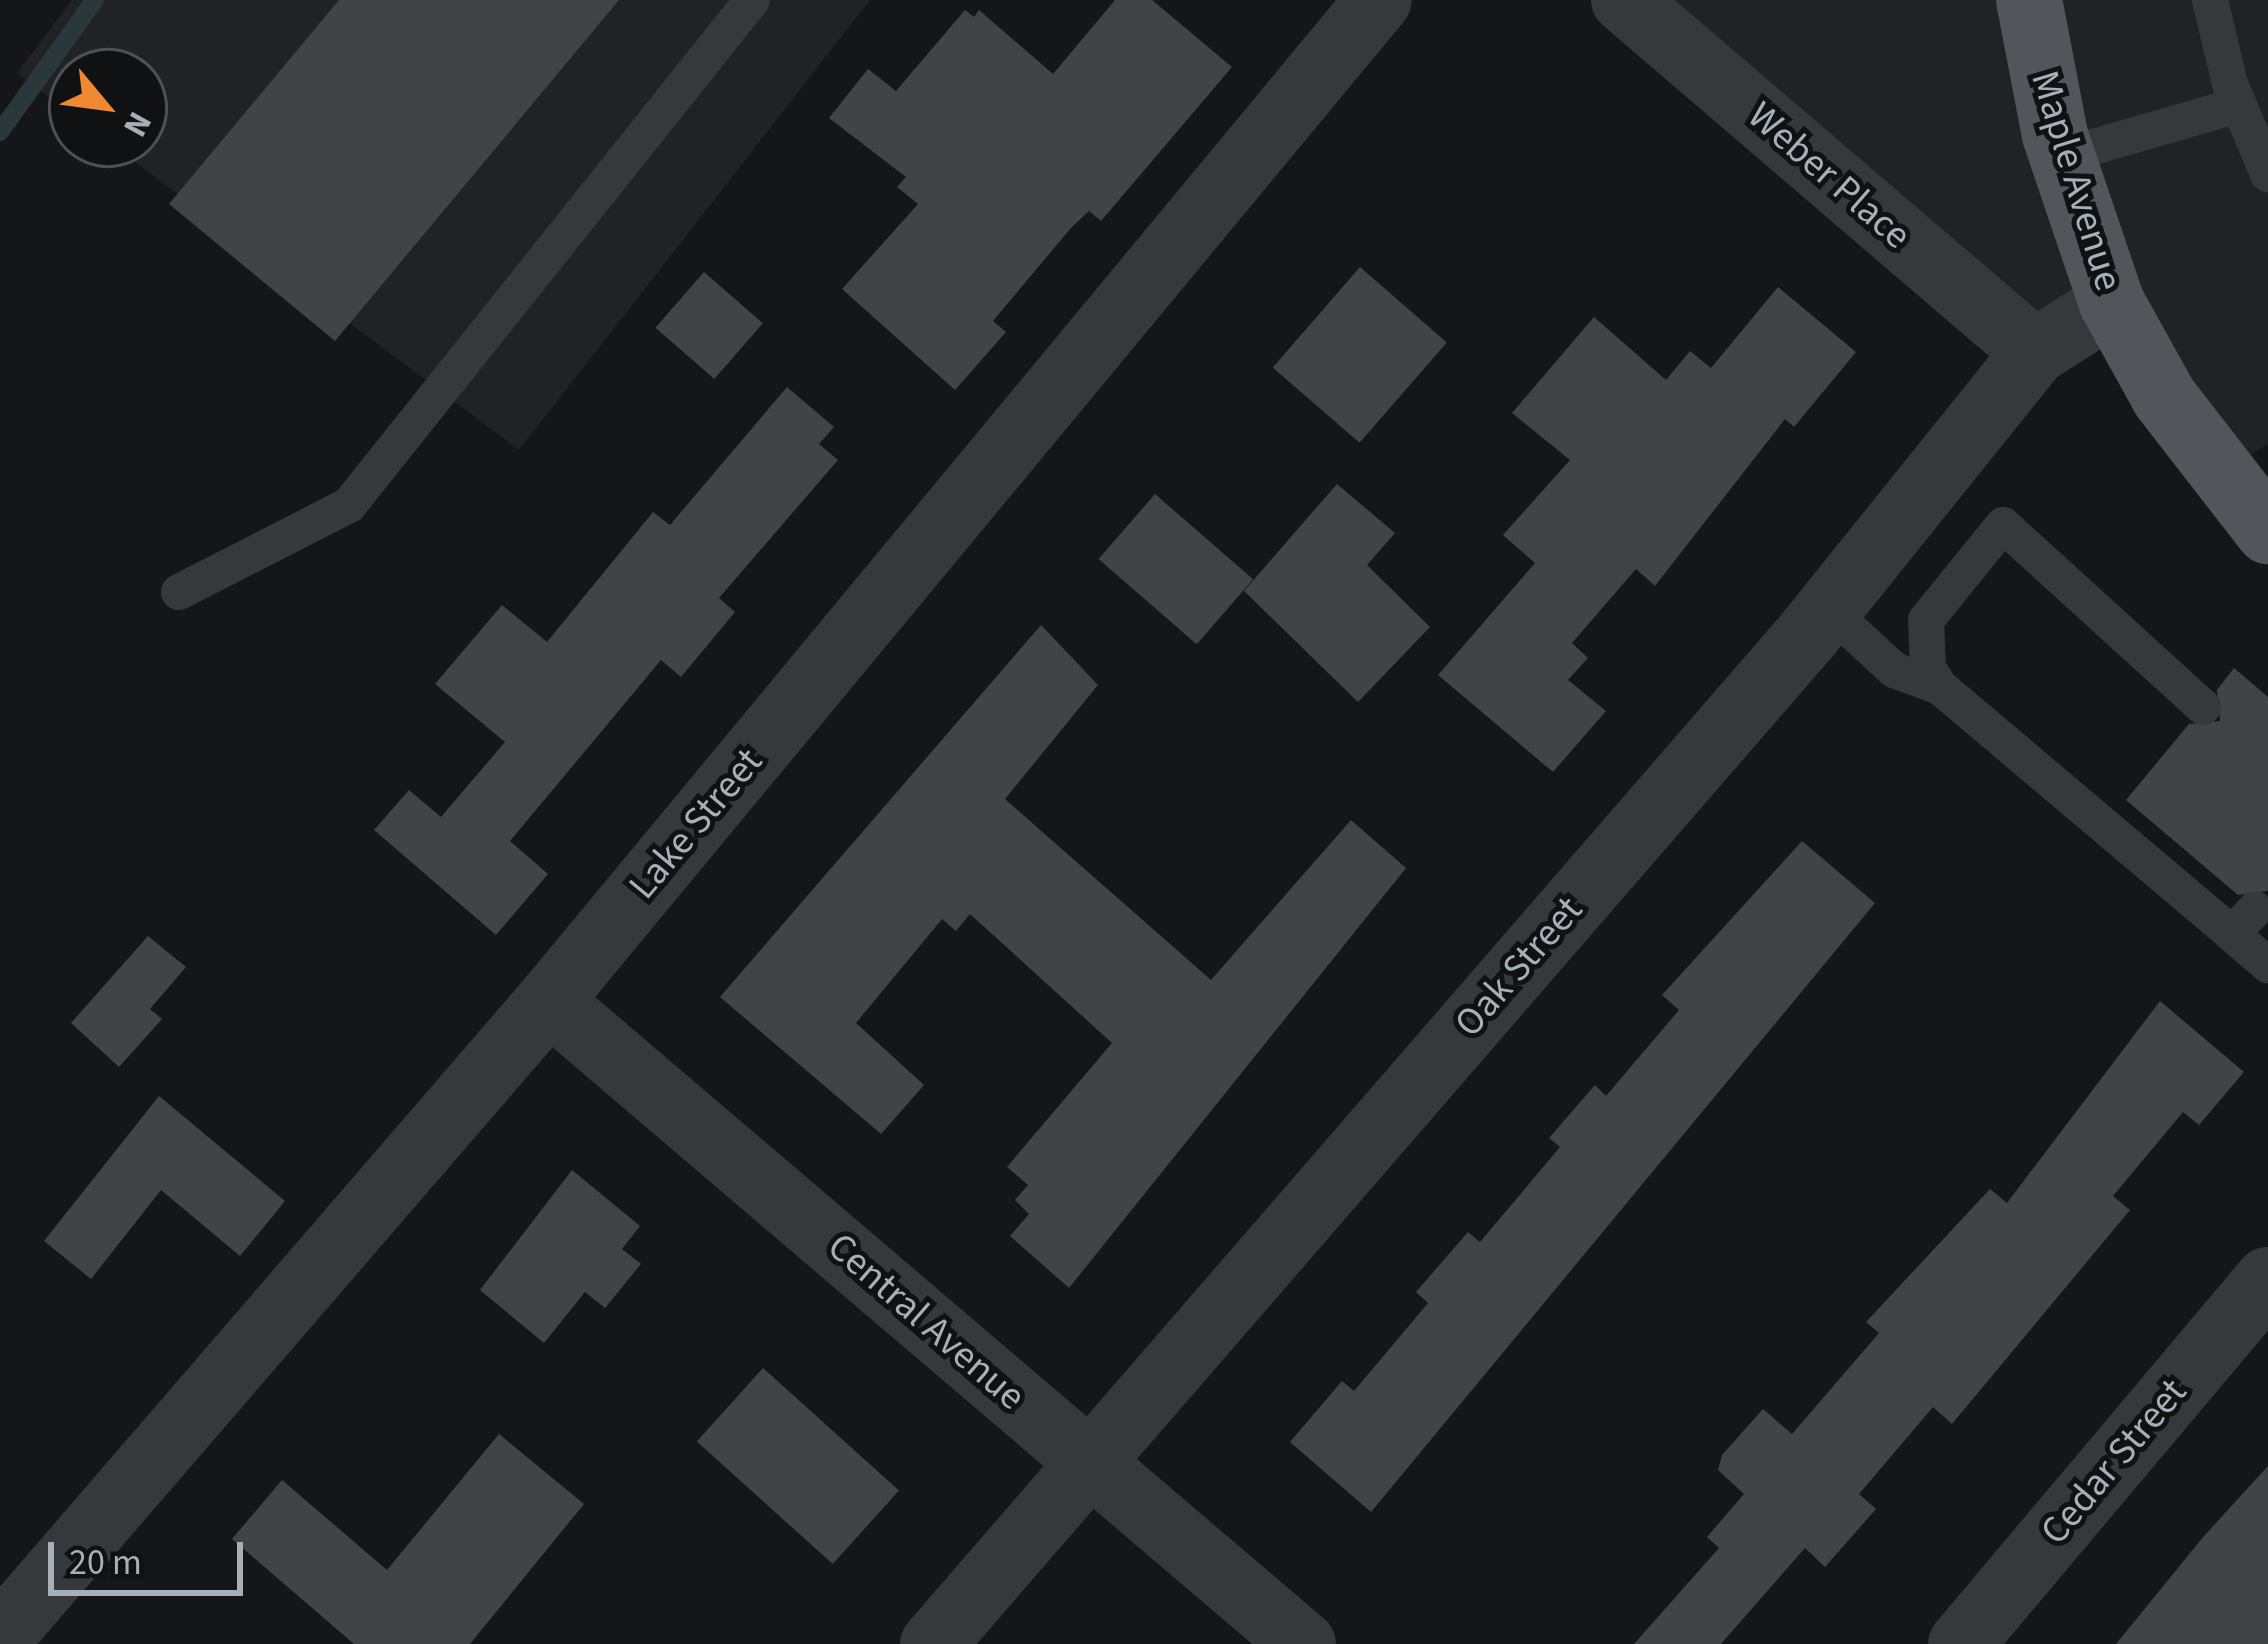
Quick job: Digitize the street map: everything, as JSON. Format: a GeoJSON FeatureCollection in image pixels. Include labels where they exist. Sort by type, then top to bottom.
{"type":"FeatureCollection","features":[{"type":"Feature","properties":{"kind":"main road","name":"Maple Avenue"},"geometry":{"type":"LineString","coordinates":[[2029,0],[2062,156],[2112,303],[2164,397],[2268,531]]}},
{"type":"Feature","properties":{"kind":"street","name":"Lake Street"},"geometry":{"type":"LineString","coordinates":[[0,1637],[549,1001],[1379,0]]}},
{"type":"Feature","properties":{"kind":"street","name":"Weber Place"},"geometry":{"type":"LineString","coordinates":[[1624,0],[2035,352]]}},
{"type":"Feature","properties":{"kind":"street","name":"Oak Street"},"geometry":{"type":"LineString","coordinates":[[933,1644],[1828,609],[2035,352],[2112,303]]}},
{"type":"Feature","properties":{"kind":"street","name":"Central Avenue"},"geometry":{"type":"LineString","coordinates":[[549,1001],[1303,1644]]}},
{"type":"Feature","properties":{"kind":"street","name":"Cedar Street"},"geometry":{"type":"LineString","coordinates":[[1961,1644],[2268,1280]]}},
{"type":"Feature","properties":{"kind":"lane"},"geometry":{"type":"LineString","coordinates":[[179,592],[349,506],[752,0]]}},
{"type":"Feature","properties":{"kind":"lane"},"geometry":{"type":"LineString","coordinates":[[2210,0],[2239,105],[2268,174]]}},
{"type":"Feature","properties":{"kind":"lane"},"geometry":{"type":"LineString","coordinates":[[2062,156],[2239,105]]}},
{"type":"Feature","properties":{"kind":"lane"},"geometry":{"type":"LineString","coordinates":[[1940,687],[1928,668],[1926,620],[2003,525],[2203,707]]}},
{"type":"Feature","properties":{"kind":"lane"},"geometry":{"type":"LineString","coordinates":[[1828,609],[1894,670],[1940,687],[2243,922],[2268,965]]}},
{"type":"Feature","properties":{"kind":"shaded area"},"geometry":{"type":"Polygon","coordinates":[[[72,0],[870,0],[519,450],[143,168],[168,168],[168,48],[48,48],[48,96],[17,73],[72,0]]]}},
{"type":"Feature","properties":{"kind":"shaded area"},"geometry":{"type":"Polygon","coordinates":[[[1624,0],[2268,0],[2268,444],[2218,474],[2123,320],[2035,352],[1624,0]]]}},
{"type":"Feature","properties":{"kind":"building"},"geometry":{"type":"Polygon","coordinates":[[[339,0],[619,0],[335,341],[169,204],[339,0]]]}},
{"type":"Feature","properties":{"kind":"building"},"geometry":{"type":"Polygon","coordinates":[[[1115,0],[1152,0],[1232,67],[1101,221],[1089,211],[1070,229],[993,321],[1006,332],[955,390],[842,289],[918,204],[897,187],[906,177],[829,118],[868,69],[896,91],[965,10],[974,17],[979,10],[1053,74],[1115,0]]]}},
{"type":"Feature","properties":{"kind":"building"},"geometry":{"type":"Polygon","coordinates":[[[1360,267],[1447,342],[1360,443],[1273,367],[1360,267]]]}},
{"type":"Feature","properties":{"kind":"building"},"geometry":{"type":"Polygon","coordinates":[[[704,272],[763,323],[714,379],[655,328],[704,272]]]}},
{"type":"Feature","properties":{"kind":"building"},"geometry":{"type":"Polygon","coordinates":[[[1778,287],[1856,352],[1794,427],[1785,419],[1655,586],[1636,569],[1572,643],[1588,658],[1568,680],[1606,711],[1553,772],[1438,675],[1535,563],[1503,535],[1570,460],[1512,413],[1594,317],[1666,380],[1690,351],[1711,368],[1778,287]]]}},
{"type":"Feature","properties":{"kind":"building"},"geometry":{"type":"Polygon","coordinates":[[[787,387],[834,427],[819,444],[838,460],[719,598],[735,612],[681,677],[661,660],[510,841],[548,874],[496,935],[374,830],[409,790],[441,817],[505,742],[435,684],[502,605],[547,642],[653,512],[670,525],[787,387]]]}},
{"type":"Feature","properties":{"kind":"building"},"geometry":{"type":"Polygon","coordinates":[[[1337,484],[1395,533],[1367,565],[1430,627],[1358,702],[1244,591],[1337,484]]]}},
{"type":"Feature","properties":{"kind":"building"},"geometry":{"type":"Polygon","coordinates":[[[1155,494],[1253,579],[1197,644],[1099,559],[1155,494]]]}},
{"type":"Feature","properties":{"kind":"building"},"geometry":{"type":"Polygon","coordinates":[[[1041,625],[1098,685],[1005,799],[1211,980],[1351,820],[1406,868],[1069,1288],[1010,1236],[1029,1214],[1015,1200],[1028,1185],[1007,1167],[1112,1043],[970,914],[956,931],[942,919],[856,1023],[924,1085],[881,1134],[720,997],[1041,625]]]}},
{"type":"Feature","properties":{"kind":"building"},"geometry":{"type":"Polygon","coordinates":[[[2234,668],[2268,697],[2268,891],[2238,895],[2126,800],[2189,724],[2220,721],[2217,690],[2234,668]]]}},
{"type":"Feature","properties":{"kind":"building"},"geometry":{"type":"Polygon","coordinates":[[[1802,841],[1875,903],[1371,1512],[1290,1442],[1342,1381],[1354,1391],[1428,1303],[1416,1292],[1468,1232],[1480,1242],[1560,1147],[1549,1138],[1595,1085],[1606,1096],[1679,1010],[1662,995],[1802,841]]]}},
{"type":"Feature","properties":{"kind":"building"},"geometry":{"type":"Polygon","coordinates":[[[148,936],[186,967],[150,1009],[162,1019],[119,1067],[71,1023],[148,936]]]}},
{"type":"Feature","properties":{"kind":"building"},"geometry":{"type":"Polygon","coordinates":[[[2160,1001],[2244,1072],[2199,1125],[2183,1112],[2113,1196],[2130,1210],[1952,1424],[1933,1407],[1859,1494],[1876,1509],[1825,1567],[1805,1548],[1721,1644],[1634,1644],[1719,1548],[1707,1537],[1744,1494],[1718,1470],[1722,1455],[1763,1409],[1792,1434],[1879,1333],[1866,1322],[1990,1189],[2007,1203],[2160,1001]]]}},
{"type":"Feature","properties":{"kind":"building"},"geometry":{"type":"Polygon","coordinates":[[[159,1096],[285,1201],[240,1256],[161,1190],[91,1279],[44,1241],[159,1096]]]}},
{"type":"Feature","properties":{"kind":"building"},"geometry":{"type":"Polygon","coordinates":[[[572,1170],[640,1226],[622,1249],[641,1264],[605,1308],[585,1292],[544,1343],[480,1290],[572,1170]]]}},
{"type":"Feature","properties":{"kind":"building"},"geometry":{"type":"Polygon","coordinates":[[[763,1368],[899,1490],[833,1564],[697,1442],[763,1368]]]}},
{"type":"Feature","properties":{"kind":"building"},"geometry":{"type":"Polygon","coordinates":[[[499,1434],[584,1504],[470,1644],[354,1644],[232,1539],[282,1480],[387,1570],[499,1434]]]}},
{"type":"Feature","properties":{"kind":"building"},"geometry":{"type":"Polygon","coordinates":[[[2268,1466],[2268,1644],[2116,1644],[2204,1536],[2268,1466]]]}},
{"type":"Feature","properties":{"kind":"waterway"},"geometry":{"type":"LineString","coordinates":[[0,132],[95,0]]}}]}
